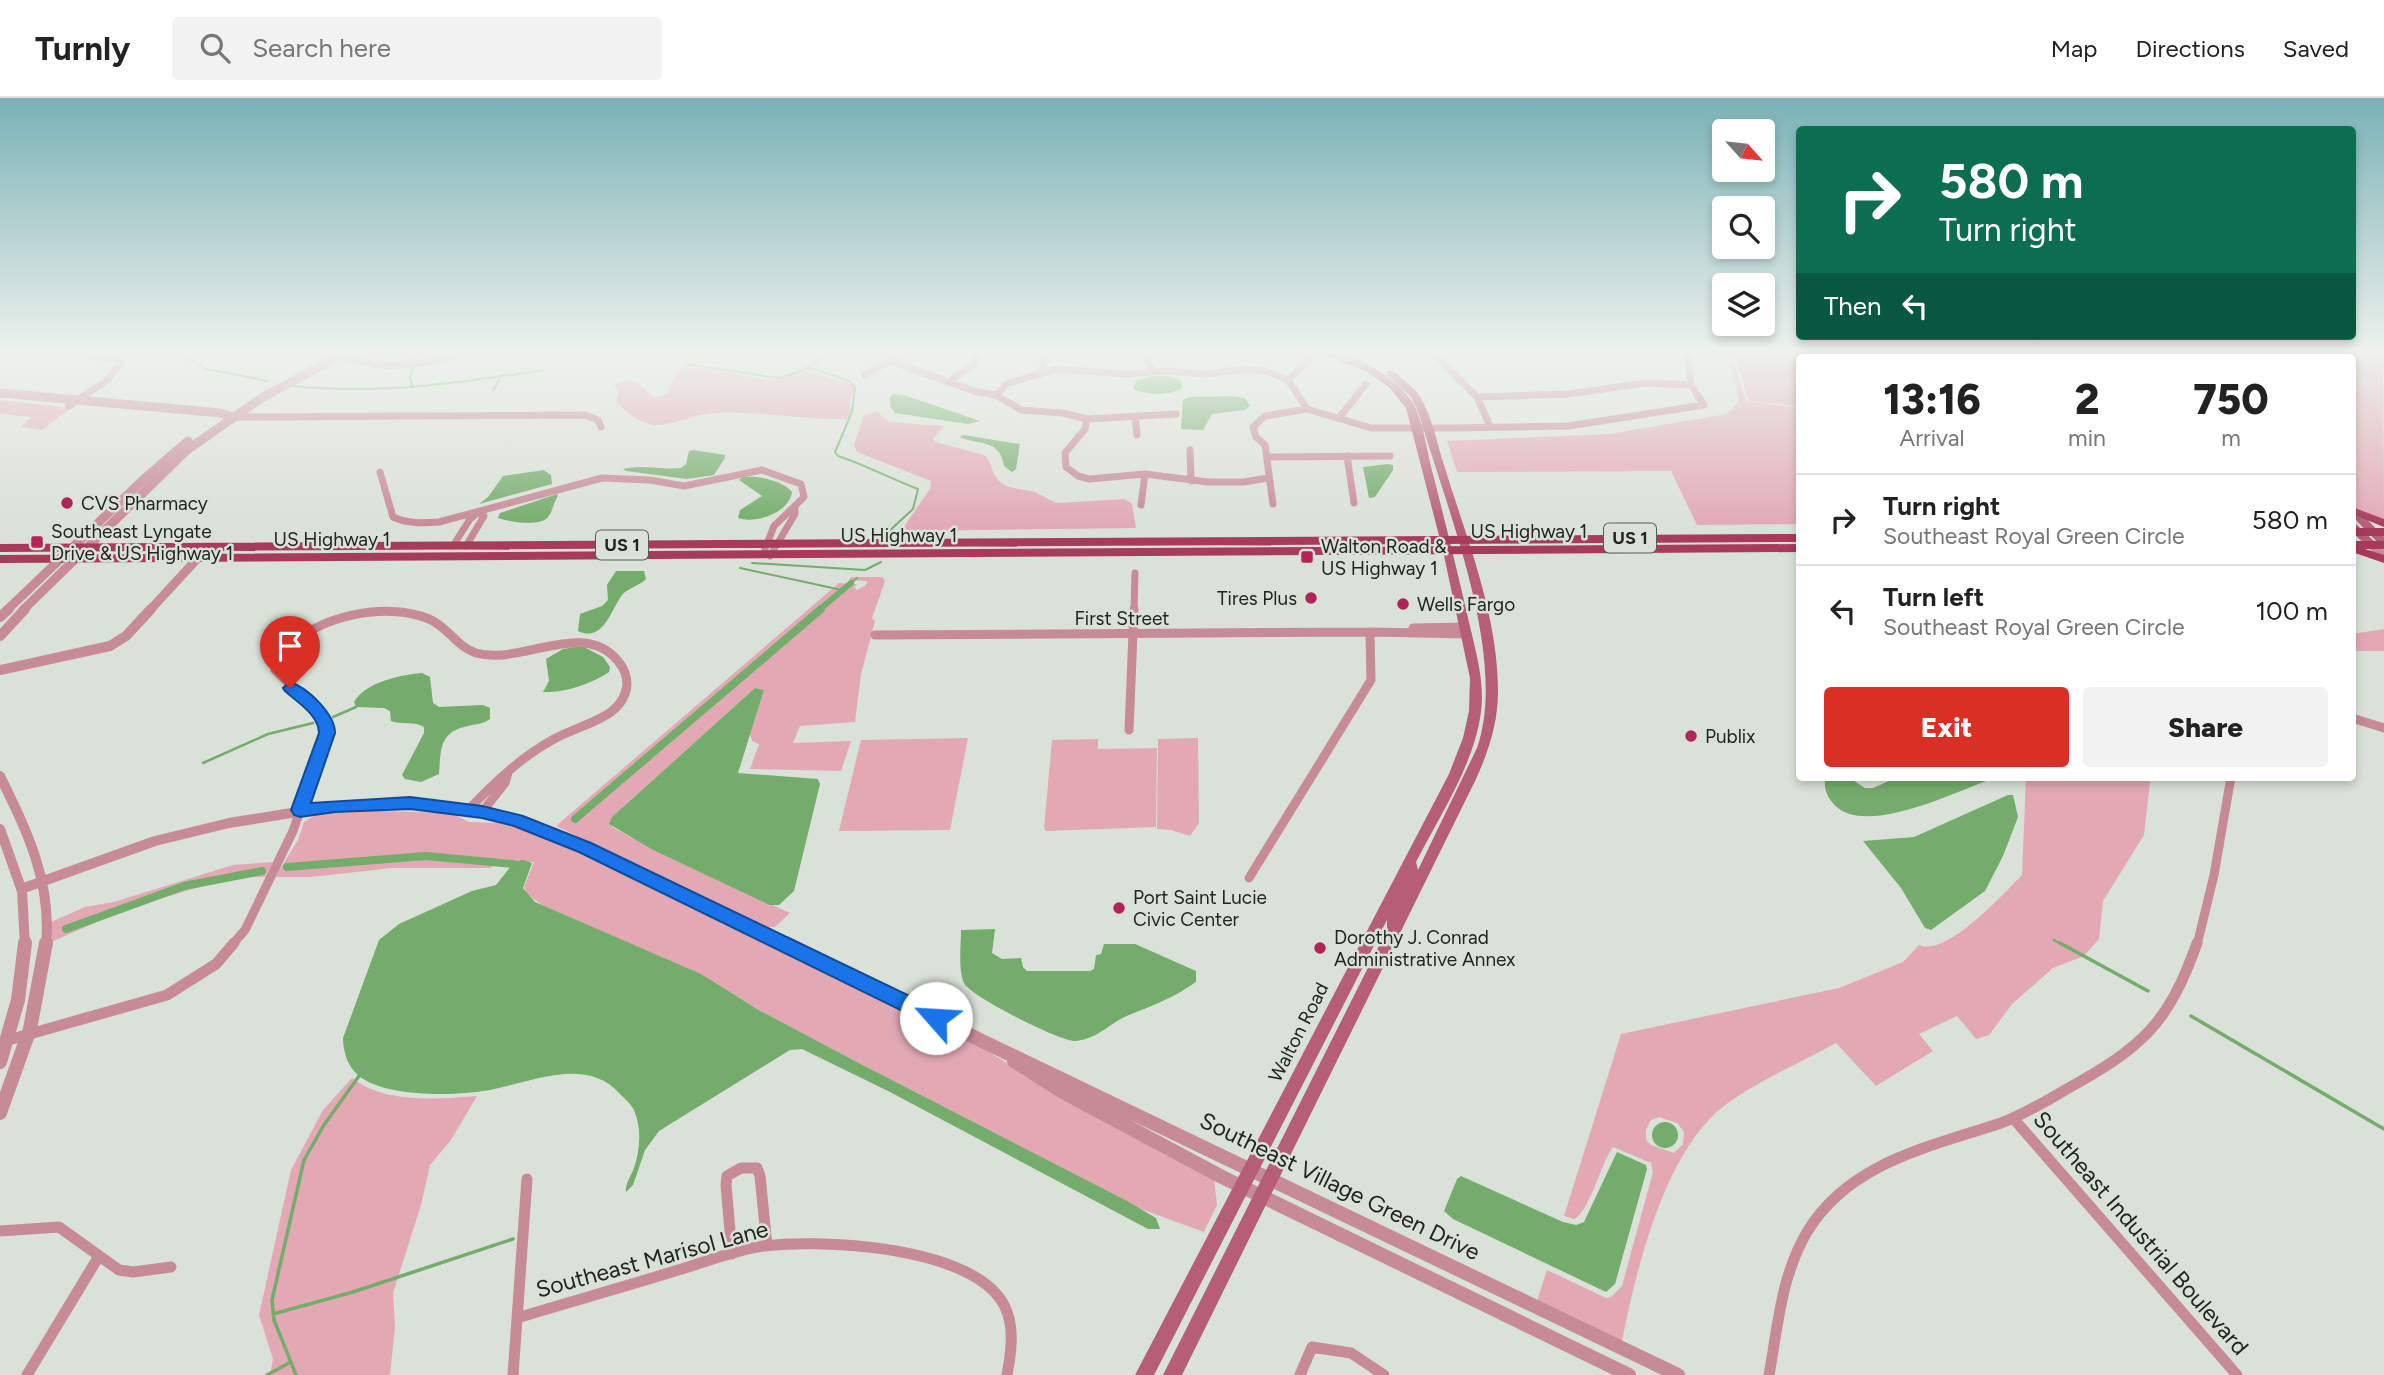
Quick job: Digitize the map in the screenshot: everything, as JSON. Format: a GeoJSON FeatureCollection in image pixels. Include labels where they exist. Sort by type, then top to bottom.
{"type":"FeatureCollection","features":[{"type":"Feature","properties":{"kind":"main road","name":"Walton Road"},"geometry":{"type":"LineString","coordinates":[[1144,1375],[1455,774],[1469,738],[1475,711],[1476,678],[1446,545],[1409,410]]}},
{"type":"Feature","properties":{"kind":"main road"},"geometry":{"type":"LineString","coordinates":[[1420,410],[1463,545]]}},
{"type":"Feature","properties":{"kind":"main road"},"geometry":{"type":"LineString","coordinates":[[2356,512],[2384,523]]}},
{"type":"Feature","properties":{"kind":"main road"},"geometry":{"type":"LineString","coordinates":[[2356,514],[2379,539]]}},
{"type":"Feature","properties":{"kind":"main road"},"geometry":{"type":"LineString","coordinates":[[2356,531],[2379,539]]}},
{"type":"Feature","properties":{"kind":"main road"},"geometry":{"type":"LineString","coordinates":[[1730,549],[1752,544],[1756,538]]}},
{"type":"Feature","properties":{"kind":"main road","name":"US Highway 1"},"geometry":{"type":"LineString","coordinates":[[1463,545],[1796,538]]}},
{"type":"Feature","properties":{"kind":"main road"},"geometry":{"type":"LineString","coordinates":[[2356,546],[2379,539]]}},
{"type":"Feature","properties":{"kind":"main road"},"geometry":{"type":"LineString","coordinates":[[1131,553],[1158,542]]}},
{"type":"Feature","properties":{"kind":"main road","name":"US Highway 1"},"geometry":{"type":"LineString","coordinates":[[0,548],[198,559],[432,557],[1158,542],[1796,548]]}},
{"type":"Feature","properties":{"kind":"main road","name":"US Highway 1"},"geometry":{"type":"LineString","coordinates":[[0,559],[60,559],[86,547],[460,546],[1131,553],[1446,545]]}},
{"type":"Feature","properties":{"kind":"main road","name":"Walton Road"},"geometry":{"type":"LineString","coordinates":[[1172,1375],[1482,753],[1489,730],[1492,669],[1463,545]]}},
{"type":"Feature","properties":{"kind":"main road"},"geometry":{"type":"LineString","coordinates":[[432,557],[460,546]]}},
{"type":"Feature","properties":{"kind":"main road"},"geometry":{"type":"LineString","coordinates":[[2356,548],[2384,558]]}},
{"type":"Feature","properties":{"kind":"main road"},"geometry":{"type":"LineString","coordinates":[[1394,933],[1393,918],[1411,878],[1410,861]]}},
{"type":"Feature","properties":{"kind":"main road"},"geometry":{"type":"LineString","coordinates":[[1358,1003],[1361,986],[1380,938],[1378,923]]}},
{"type":"Feature","properties":{"kind":"street"},"geometry":{"type":"LineString","coordinates":[[144,410],[226,416],[585,415],[598,420],[600,427]]}},
{"type":"Feature","properties":{"kind":"street"},"geometry":{"type":"LineString","coordinates":[[0,635],[73,553],[177,449],[237,410]]}},
{"type":"Feature","properties":{"kind":"street"},"geometry":{"type":"LineString","coordinates":[[1020,410],[1063,412],[1087,419],[1176,414]]}},
{"type":"Feature","properties":{"kind":"street"},"geometry":{"type":"LineString","coordinates":[[1273,504],[1265,445],[1256,437],[1253,427],[1265,416],[1303,410]]}},
{"type":"Feature","properties":{"kind":"street"},"geometry":{"type":"LineString","coordinates":[[1309,410],[1371,428],[1416,428],[1568,426],[1674,410]]}},
{"type":"Feature","properties":{"kind":"street"},"geometry":{"type":"LineString","coordinates":[[1339,418],[1346,410]]}},
{"type":"Feature","properties":{"kind":"street"},"geometry":{"type":"LineString","coordinates":[[1483,410],[1490,426]]}},
{"type":"Feature","properties":{"kind":"street"},"geometry":{"type":"LineString","coordinates":[[86,547],[178,458],[226,416]]}},
{"type":"Feature","properties":{"kind":"street"},"geometry":{"type":"LineString","coordinates":[[1135,417],[1137,435]]}},
{"type":"Feature","properties":{"kind":"street"},"geometry":{"type":"LineString","coordinates":[[1087,419],[1085,429],[1065,453],[1069,472],[1089,479],[1145,474],[1191,481],[1244,482],[1268,478]]}},
{"type":"Feature","properties":{"kind":"street"},"geometry":{"type":"LineString","coordinates":[[1190,450],[1191,481]]}},
{"type":"Feature","properties":{"kind":"street"},"geometry":{"type":"LineString","coordinates":[[1347,456],[1354,503]]}},
{"type":"Feature","properties":{"kind":"street"},"geometry":{"type":"LineString","coordinates":[[1268,457],[1390,456]]}},
{"type":"Feature","properties":{"kind":"street"},"geometry":{"type":"LineString","coordinates":[[380,472],[393,517],[401,522],[439,522],[588,480],[621,478],[684,486],[756,470],[778,474],[801,484],[804,497],[769,550]]}},
{"type":"Feature","properties":{"kind":"street"},"geometry":{"type":"LineString","coordinates":[[1141,505],[1145,474]]}},
{"type":"Feature","properties":{"kind":"street"},"geometry":{"type":"LineString","coordinates":[[460,546],[484,516],[479,512]]}},
{"type":"Feature","properties":{"kind":"street"},"geometry":{"type":"LineString","coordinates":[[460,546],[470,519],[479,512]]}},
{"type":"Feature","properties":{"kind":"street"},"geometry":{"type":"LineString","coordinates":[[2379,539],[2384,558]]}},
{"type":"Feature","properties":{"kind":"street"},"geometry":{"type":"LineString","coordinates":[[0,617],[60,559]]}},
{"type":"Feature","properties":{"kind":"street"},"geometry":{"type":"LineString","coordinates":[[0,670],[110,646],[126,636],[198,559]]}},
{"type":"Feature","properties":{"kind":"street"},"geometry":{"type":"LineString","coordinates":[[1129,730],[1135,573]]}},
{"type":"Feature","properties":{"kind":"street"},"geometry":{"type":"LineString","coordinates":[[4,1041],[167,995],[216,964],[245,929],[300,810],[327,733],[327,725],[314,707],[282,680],[275,670],[284,652],[305,635],[325,625],[356,615],[407,613],[430,620],[478,653],[501,654],[587,642],[611,650],[623,667],[627,681],[626,693],[620,702],[599,720],[569,731],[535,749],[508,773],[495,780],[468,810]]}},
{"type":"Feature","properties":{"kind":"street","name":"First Street"},"geometry":{"type":"LineString","coordinates":[[875,635],[1466,631]]}},
{"type":"Feature","properties":{"kind":"street"},"geometry":{"type":"LineString","coordinates":[[1250,878],[1371,680],[1370,632]]}},
{"type":"Feature","properties":{"kind":"street"},"geometry":{"type":"LineString","coordinates":[[2356,719],[2384,728]]}},
{"type":"Feature","properties":{"kind":"street"},"geometry":{"type":"LineString","coordinates":[[482,812],[505,783],[508,773]]}},
{"type":"Feature","properties":{"kind":"street"},"geometry":{"type":"LineString","coordinates":[[0,776],[36,852],[44,881],[46,940],[30,1034],[0,1113]]}},
{"type":"Feature","properties":{"kind":"street"},"geometry":{"type":"LineString","coordinates":[[1769,1375],[1787,1283],[1797,1250],[1821,1213],[1850,1184],[1884,1163],[1939,1141],[2013,1118],[2105,1067],[2153,1031],[2178,994],[2191,962],[2203,920],[2230,781]]}},
{"type":"Feature","properties":{"kind":"street","name":"Southeast Village Green Drive"},"geometry":{"type":"LineString","coordinates":[[21,889],[155,841],[229,823],[300,810],[398,803],[482,812],[517,821],[561,836],[779,940],[982,1041],[1678,1375]]}},
{"type":"Feature","properties":{"kind":"street"},"geometry":{"type":"LineString","coordinates":[[0,829],[15,863],[21,889],[24,948],[0,1062]]}},
{"type":"Feature","properties":{"kind":"street","name":"Southeast Village Green Drive"},"geometry":{"type":"LineString","coordinates":[[982,1041],[1063,1092],[1242,1187],[1629,1375]]}},
{"type":"Feature","properties":{"kind":"street","name":"Southeast Industrial Boulevard"},"geometry":{"type":"LineString","coordinates":[[2013,1118],[2237,1375]]}},
{"type":"Feature","properties":{"kind":"street"},"geometry":{"type":"LineString","coordinates":[[732,1254],[726,1185],[727,1176],[737,1168],[757,1168],[760,1176],[766,1246]]}},
{"type":"Feature","properties":{"kind":"street"},"geometry":{"type":"LineString","coordinates":[[513,1375],[527,1179]]}},
{"type":"Feature","properties":{"kind":"street"},"geometry":{"type":"LineString","coordinates":[[0,1231],[60,1227],[119,1270],[133,1272],[171,1267]]}},
{"type":"Feature","properties":{"kind":"street","name":"Southeast Marisol Lane"},"geometry":{"type":"LineString","coordinates":[[517,1318],[766,1246],[856,1244],[935,1260],[973,1277],[1000,1298],[1010,1322],[1012,1354],[1007,1375]]}},
{"type":"Feature","properties":{"kind":"street"},"geometry":{"type":"LineString","coordinates":[[27,1375],[99,1256]]}},
{"type":"Feature","properties":{"kind":"street"},"geometry":{"type":"LineString","coordinates":[[1300,1375],[1312,1347],[1339,1347],[1372,1364],[1384,1375]]}},
{"type":"Feature","properties":{"kind":"shaded area"},"geometry":{"type":"Polygon","coordinates":[[[0,410],[69,410],[42,430],[21,427],[31,417],[0,414],[0,410]]]}},
{"type":"Feature","properties":{"kind":"shaded area"},"geometry":{"type":"Polygon","coordinates":[[[625,410],[851,410],[851,414],[847,419],[831,419],[717,413],[652,425],[635,418],[625,410]]]}},
{"type":"Feature","properties":{"kind":"shaded area"},"geometry":{"type":"Polygon","coordinates":[[[893,410],[947,410],[980,421],[968,424],[895,413],[893,410]]]}},
{"type":"Feature","properties":{"kind":"shaded area"},"geometry":{"type":"Polygon","coordinates":[[[1182,410],[1246,410],[1212,414],[1203,430],[1181,429],[1182,410]]]}},
{"type":"Feature","properties":{"kind":"shaded area"},"geometry":{"type":"Polygon","coordinates":[[[1731,410],[1796,410],[1796,524],[1697,525],[1671,471],[1457,472],[1447,441],[1610,434],[1727,414],[1731,410]]]}},
{"type":"Feature","properties":{"kind":"shaded area"},"geometry":{"type":"Polygon","coordinates":[[[2356,410],[2383,410],[2384,520],[2356,520],[2356,410]]]}},
{"type":"Feature","properties":{"kind":"shaded area"},"geometry":{"type":"Polygon","coordinates":[[[877,412],[889,422],[944,426],[933,439],[936,442],[984,455],[997,479],[1012,488],[1034,492],[1058,503],[1125,499],[1132,504],[1136,528],[901,531],[930,489],[931,481],[857,452],[854,445],[864,415],[877,412]]]}},
{"type":"Feature","properties":{"kind":"shaded area"},"geometry":{"type":"Polygon","coordinates":[[[963,435],[1020,444],[1016,469],[1012,472],[1004,466],[999,452],[994,448],[960,437],[963,435]]]}},
{"type":"Feature","properties":{"kind":"shaded area"},"geometry":{"type":"Polygon","coordinates":[[[689,451],[725,455],[725,458],[714,475],[687,479],[623,469],[681,468],[686,464],[689,451]]]}},
{"type":"Feature","properties":{"kind":"shaded area"},"geometry":{"type":"Polygon","coordinates":[[[1393,465],[1393,470],[1375,497],[1369,498],[1363,467],[1393,465]]]}},
{"type":"Feature","properties":{"kind":"shaded area"},"geometry":{"type":"Polygon","coordinates":[[[544,470],[551,475],[552,484],[479,504],[488,497],[503,476],[544,470]]]}},
{"type":"Feature","properties":{"kind":"shaded area"},"geometry":{"type":"Polygon","coordinates":[[[743,477],[763,478],[782,484],[792,492],[790,499],[785,506],[771,515],[754,519],[738,518],[740,510],[762,496],[739,480],[743,477]]]}},
{"type":"Feature","properties":{"kind":"shaded area"},"geometry":{"type":"Polygon","coordinates":[[[557,494],[551,512],[544,520],[524,523],[498,518],[500,513],[557,494]]]}},
{"type":"Feature","properties":{"kind":"shaded area"},"geometry":{"type":"Polygon","coordinates":[[[616,571],[644,571],[646,579],[622,595],[600,629],[587,634],[578,631],[580,614],[602,606],[608,600],[607,585],[616,571]]]}},
{"type":"Feature","properties":{"kind":"shaded area"},"geometry":{"type":"Polygon","coordinates":[[[851,577],[882,577],[885,581],[872,618],[875,621],[861,674],[855,722],[800,726],[793,743],[851,741],[841,771],[750,769],[759,744],[752,741],[750,734],[764,690],[755,688],[623,807],[612,827],[670,858],[790,913],[775,927],[764,927],[556,826],[839,583],[857,584],[854,587],[857,590],[866,585],[867,581],[849,580],[851,577]]]}},
{"type":"Feature","properties":{"kind":"shaded area"},"geometry":{"type":"Polygon","coordinates":[[[2384,629],[2384,651],[2356,651],[2356,633],[2384,629]]]}},
{"type":"Feature","properties":{"kind":"shaded area"},"geometry":{"type":"Polygon","coordinates":[[[582,646],[603,657],[610,667],[609,672],[577,687],[543,692],[549,681],[546,659],[563,649],[582,646]]]}},
{"type":"Feature","properties":{"kind":"shaded area"},"geometry":{"type":"Polygon","coordinates":[[[422,673],[430,677],[433,703],[439,707],[483,705],[490,708],[490,719],[459,729],[447,737],[443,743],[439,774],[421,782],[405,779],[402,775],[424,733],[424,727],[391,721],[390,711],[384,708],[356,707],[354,702],[359,695],[375,685],[422,673]]]}},
{"type":"Feature","properties":{"kind":"shaded area"},"geometry":{"type":"Polygon","coordinates":[[[755,688],[764,690],[738,773],[818,779],[820,784],[794,891],[779,905],[770,905],[653,850],[609,824],[612,817],[755,688]]]}},
{"type":"Feature","properties":{"kind":"shaded area"},"geometry":{"type":"Polygon","coordinates":[[[968,738],[950,830],[839,831],[861,740],[968,738]]]}},
{"type":"Feature","properties":{"kind":"shaded area"},"geometry":{"type":"Polygon","coordinates":[[[1198,738],[1199,823],[1190,836],[1157,829],[1158,739],[1198,738]]]}},
{"type":"Feature","properties":{"kind":"shaded area"},"geometry":{"type":"Polygon","coordinates":[[[1098,739],[1098,749],[1157,748],[1156,827],[1046,831],[1044,828],[1052,740],[1098,739]]]}},
{"type":"Feature","properties":{"kind":"shaded area"},"geometry":{"type":"Polygon","coordinates":[[[1854,781],[1865,788],[1873,788],[1889,781],[1986,781],[1906,810],[1863,816],[1845,812],[1832,802],[1825,783],[1854,781]]]}},
{"type":"Feature","properties":{"kind":"shaded area"},"geometry":{"type":"Polygon","coordinates":[[[2026,781],[2149,781],[2144,835],[2103,901],[2099,939],[2084,956],[2053,968],[2012,1004],[1989,1035],[1976,1039],[1957,1016],[1919,1034],[1933,1051],[1876,1086],[1836,1043],[1764,1080],[1724,1106],[1703,1126],[1669,1182],[1635,1281],[1622,1341],[1537,1301],[1547,1270],[1606,1298],[1611,1297],[1622,1286],[1653,1172],[1651,1163],[1613,1147],[1585,1207],[1574,1219],[1564,1216],[1621,1034],[1839,988],[1903,962],[1919,945],[1931,946],[1944,942],[1988,909],[2022,875],[2026,781]],[[1659,1117],[1651,1120],[1646,1130],[1646,1140],[1651,1145],[1674,1153],[1683,1144],[1684,1132],[1677,1123],[1659,1117]]]}},
{"type":"Feature","properties":{"kind":"shaded area"},"geometry":{"type":"Polygon","coordinates":[[[2013,795],[2018,817],[2003,856],[1985,891],[1931,930],[1925,928],[1901,888],[1863,841],[1914,837],[2013,795]]]}},
{"type":"Feature","properties":{"kind":"shaded area"},"geometry":{"type":"Polygon","coordinates":[[[350,810],[451,813],[469,822],[498,823],[546,836],[594,856],[958,1033],[1059,1095],[1214,1178],[1217,1205],[1204,1232],[1138,1208],[764,1013],[693,971],[548,909],[528,895],[524,887],[534,862],[496,859],[491,868],[392,868],[311,877],[275,877],[298,840],[304,822],[318,813],[350,810]]]}},
{"type":"Feature","properties":{"kind":"shaded area"},"geometry":{"type":"Polygon","coordinates":[[[515,861],[532,863],[523,888],[535,902],[701,974],[757,1009],[1127,1201],[1156,1218],[1160,1229],[1148,1229],[890,1092],[802,1049],[790,1050],[659,1131],[645,1150],[633,1185],[626,1192],[638,1154],[638,1124],[634,1110],[620,1094],[591,1076],[558,1075],[490,1090],[423,1094],[387,1088],[359,1076],[347,1059],[343,1038],[379,940],[399,924],[472,891],[496,885],[515,861]]]}},
{"type":"Feature","properties":{"kind":"shaded area"},"geometry":{"type":"Polygon","coordinates":[[[273,862],[265,877],[233,877],[166,897],[113,915],[51,942],[51,922],[85,907],[114,902],[233,865],[273,862]]]}},
{"type":"Feature","properties":{"kind":"shaded area"},"geometry":{"type":"Polygon","coordinates":[[[995,929],[992,953],[1002,959],[1021,958],[1027,971],[1090,971],[1094,969],[1096,955],[1101,954],[1104,944],[1135,944],[1196,971],[1196,982],[1172,997],[1122,1018],[1092,1037],[1068,1040],[998,1007],[964,983],[960,964],[961,930],[995,929]]]}},
{"type":"Feature","properties":{"kind":"shaded area"},"geometry":{"type":"Polygon","coordinates":[[[352,1078],[365,1086],[396,1096],[477,1096],[451,1140],[430,1165],[421,1205],[393,1293],[395,1327],[390,1375],[270,1375],[273,1359],[259,1315],[291,1170],[323,1110],[352,1078]]]}},
{"type":"Feature","properties":{"kind":"shaded area"},"geometry":{"type":"Polygon","coordinates":[[[1665,1122],[1674,1126],[1678,1135],[1674,1144],[1665,1148],[1656,1144],[1652,1135],[1656,1126],[1665,1122]]]}},
{"type":"Feature","properties":{"kind":"shaded area"},"geometry":{"type":"Polygon","coordinates":[[[1617,1152],[1646,1165],[1647,1169],[1615,1284],[1606,1292],[1453,1219],[1444,1211],[1457,1179],[1461,1176],[1563,1222],[1576,1225],[1584,1222],[1617,1152]]]}},
{"type":"Feature","properties":{"kind":"waterway"},"geometry":{"type":"LineString","coordinates":[[852,410],[835,452],[838,456],[918,489],[913,509],[887,533]]}},
{"type":"Feature","properties":{"kind":"waterway"},"geometry":{"type":"LineString","coordinates":[[752,563],[865,570],[881,562]]}},
{"type":"Feature","properties":{"kind":"waterway"},"geometry":{"type":"LineString","coordinates":[[740,568],[842,590]]}},
{"type":"Feature","properties":{"kind":"waterway"},"geometry":{"type":"LineString","coordinates":[[851,583],[857,578]]}},
{"type":"Feature","properties":{"kind":"waterway"},"geometry":{"type":"LineString","coordinates":[[819,610],[851,583]]}},
{"type":"Feature","properties":{"kind":"waterway"},"geometry":{"type":"LineString","coordinates":[[575,819],[821,609]]}},
{"type":"Feature","properties":{"kind":"waterway"},"geometry":{"type":"LineString","coordinates":[[333,717],[356,707]]}},
{"type":"Feature","properties":{"kind":"waterway"},"geometry":{"type":"LineString","coordinates":[[203,763],[268,734],[313,723]]}},
{"type":"Feature","properties":{"kind":"waterway"},"geometry":{"type":"LineString","coordinates":[[287,867],[426,856],[513,864]]}},
{"type":"Feature","properties":{"kind":"waterway"},"geometry":{"type":"LineString","coordinates":[[66,929],[184,886],[262,871]]}},
{"type":"Feature","properties":{"kind":"waterway"},"geometry":{"type":"LineString","coordinates":[[2054,940],[2063,945]]}},
{"type":"Feature","properties":{"kind":"waterway"},"geometry":{"type":"LineString","coordinates":[[2060,943],[2148,991]]}},
{"type":"Feature","properties":{"kind":"waterway"},"geometry":{"type":"LineString","coordinates":[[2191,1016],[2384,1129]]}},
{"type":"Feature","properties":{"kind":"waterway"},"geometry":{"type":"LineString","coordinates":[[273,1314],[272,1300],[304,1160],[324,1125],[359,1076]]}},
{"type":"Feature","properties":{"kind":"waterway"},"geometry":{"type":"LineString","coordinates":[[273,1314],[353,1292],[513,1239]]}},
{"type":"Feature","properties":{"kind":"waterway"},"geometry":{"type":"LineString","coordinates":[[273,1314],[296,1375]]}},
{"type":"Feature","properties":{"kind":"waterway"},"geometry":{"type":"LineString","coordinates":[[267,1375],[289,1363]]}},
{"type":"Feature","properties":{"kind":"place","name":"CVS Pharmacy"},"geometry":{"type":"Point","coordinates":[67,503]}},
{"type":"Feature","properties":{"kind":"place","name":"Southeast Lyngate Drive & US Highway 1"},"geometry":{"type":"Point","coordinates":[37,542]}},
{"type":"Feature","properties":{"kind":"place","name":"Walton Road & US Highway 1"},"geometry":{"type":"Point","coordinates":[1307,557]}},
{"type":"Feature","properties":{"kind":"place","name":"Tires Plus"},"geometry":{"type":"Point","coordinates":[1311,598]}},
{"type":"Feature","properties":{"kind":"place","name":"Wells Fargo"},"geometry":{"type":"Point","coordinates":[1403,604]}},
{"type":"Feature","properties":{"kind":"place","name":"Publix"},"geometry":{"type":"Point","coordinates":[1691,736]}},
{"type":"Feature","properties":{"kind":"place","name":"Port Saint Lucie Civic Center"},"geometry":{"type":"Point","coordinates":[1119,908]}},
{"type":"Feature","properties":{"kind":"place","name":"Dorothy J. Conrad Administrative Annex"},"geometry":{"type":"Point","coordinates":[1320,948]}},
{"type":"Feature","properties":{"kind":"route"},"geometry":{"type":"LineString","coordinates":[[290,688],[314,707],[327,725],[327,733],[300,810],[374,803],[410,803],[482,812],[517,821],[561,836],[936,1018]]}}]}
